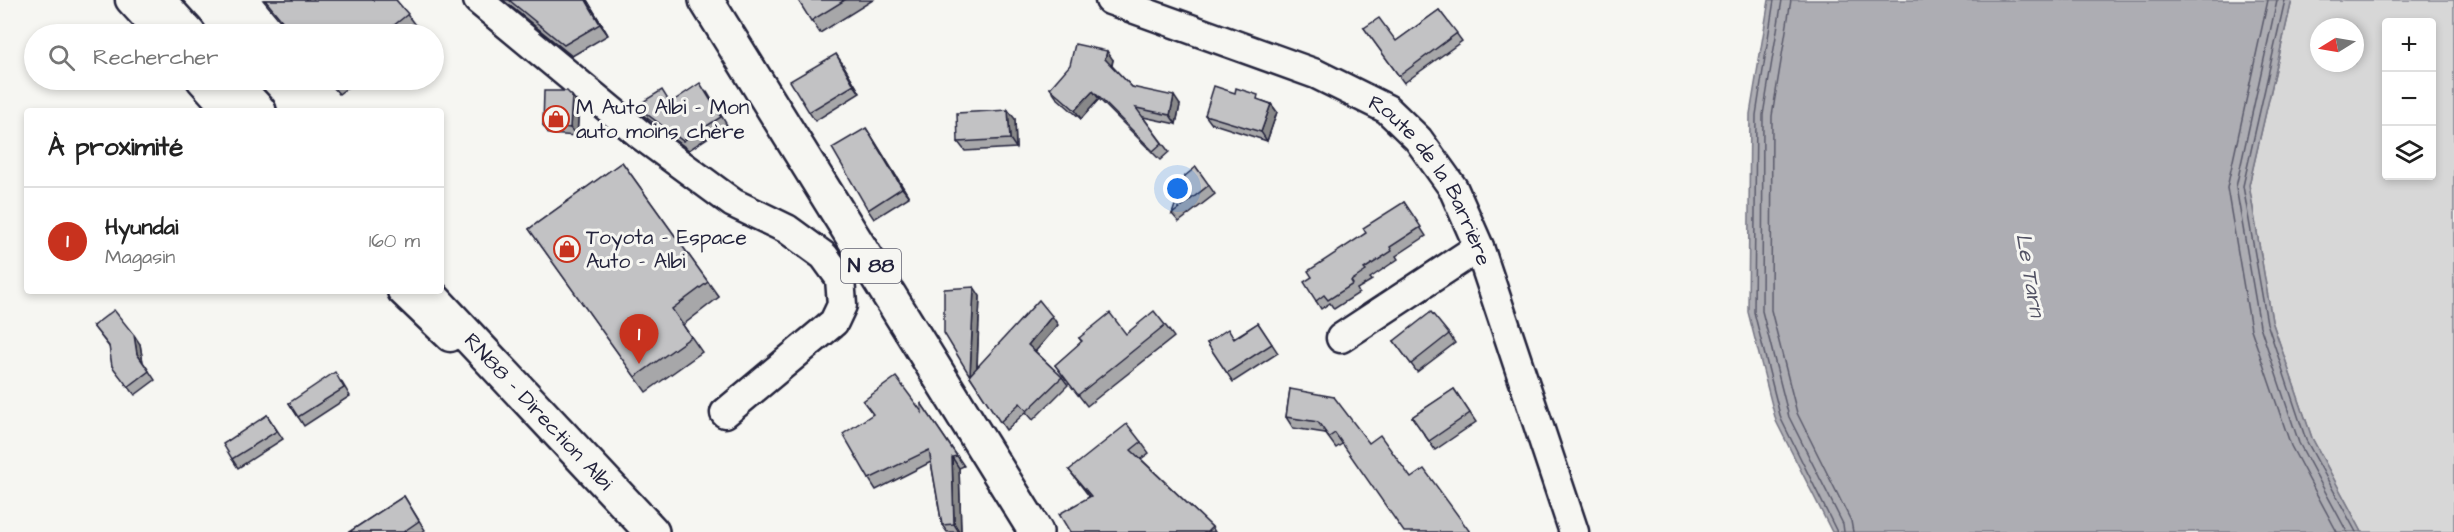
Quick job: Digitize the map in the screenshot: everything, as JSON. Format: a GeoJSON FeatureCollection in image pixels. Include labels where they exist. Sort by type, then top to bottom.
{"type":"FeatureCollection","features":[{"type":"Feature","properties":{"kind":"main road"},"geometry":{"type":"LineString","coordinates":[[158,0],[180,24]]}},
{"type":"Feature","properties":{"kind":"main road","name":"N 88"},"geometry":{"type":"LineString","coordinates":[[706,0],[1036,532]]}},
{"type":"Feature","properties":{"kind":"main road"},"geometry":{"type":"LineString","coordinates":[[239,90],[256,108]]}},
{"type":"Feature","properties":{"kind":"main road","name":"RN88 - Direction Albi"},"geometry":{"type":"LineString","coordinates":[[429,294],[643,522]]}},
{"type":"Feature","properties":{"kind":"street"},"geometry":{"type":"LineString","coordinates":[[130,0],[151,24]]}},
{"type":"Feature","properties":{"kind":"street"},"geometry":{"type":"LineString","coordinates":[[478,0],[642,136],[732,203],[787,230],[824,256],[840,278],[842,306],[834,322],[725,413]]}},
{"type":"Feature","properties":{"kind":"street","name":"Route de la Barrière"},"geometry":{"type":"LineString","coordinates":[[1110,0],[1316,74],[1388,109],[1418,139],[1453,188],[1479,247],[1574,532]]}},
{"type":"Feature","properties":{"kind":"street"},"geometry":{"type":"LineString","coordinates":[[210,90],[226,108]]}},
{"type":"Feature","properties":{"kind":"street"},"geometry":{"type":"LineString","coordinates":[[1341,338],[1479,247]]}},
{"type":"Feature","properties":{"kind":"street"},"geometry":{"type":"LineString","coordinates":[[405,294],[643,522]]}},
{"type":"Feature","properties":{"kind":"shaded area"},"geometry":{"type":"Polygon","coordinates":[[[2292,0],[2454,0],[2454,532],[2362,532],[2312,438],[2272,321],[2249,185],[2292,0]]]}},
{"type":"Feature","properties":{"kind":"water","name":"Le Tarn"},"geometry":{"type":"Polygon","coordinates":[[[1769,0],[2292,0],[2249,185],[2272,321],[2312,438],[2362,532],[1832,532],[1776,421],[1748,312],[1750,114],[1769,0]]]}},
{"type":"Feature","properties":{"kind":"building"},"geometry":{"type":"Polygon","coordinates":[[[265,0],[396,0],[408,14],[396,24],[285,24],[265,0]]]}},
{"type":"Feature","properties":{"kind":"building"},"geometry":{"type":"Polygon","coordinates":[[[509,0],[586,0],[600,24],[564,45],[509,0]]]}},
{"type":"Feature","properties":{"kind":"building"},"geometry":{"type":"Polygon","coordinates":[[[798,0],[845,0],[811,21],[798,0]]]}},
{"type":"Feature","properties":{"kind":"building"},"geometry":{"type":"Polygon","coordinates":[[[1439,10],[1457,33],[1399,76],[1364,28],[1379,18],[1396,41],[1439,10]]]}},
{"type":"Feature","properties":{"kind":"building"},"geometry":{"type":"Polygon","coordinates":[[[1075,44],[1107,51],[1105,59],[1132,87],[1174,96],[1170,115],[1136,108],[1162,143],[1153,151],[1093,91],[1075,110],[1050,88],[1070,65],[1075,44]]]}},
{"type":"Feature","properties":{"kind":"building"},"geometry":{"type":"Polygon","coordinates":[[[836,54],[854,85],[809,112],[790,81],[836,54]]]}},
{"type":"Feature","properties":{"kind":"building"},"geometry":{"type":"Polygon","coordinates":[[[700,83],[721,117],[683,141],[636,106],[662,90],[670,103],[700,83]]]}},
{"type":"Feature","properties":{"kind":"building"},"geometry":{"type":"Polygon","coordinates":[[[1214,86],[1235,93],[1236,88],[1258,95],[1257,99],[1271,104],[1261,132],[1205,115],[1214,86]]]}},
{"type":"Feature","properties":{"kind":"building"},"geometry":{"type":"Polygon","coordinates":[[[544,91],[567,91],[572,96],[570,128],[543,125],[544,91]]]}},
{"type":"Feature","properties":{"kind":"building"},"geometry":{"type":"Polygon","coordinates":[[[1008,110],[1010,139],[958,142],[957,113],[1008,110]]]}},
{"type":"Feature","properties":{"kind":"building"},"geometry":{"type":"Polygon","coordinates":[[[866,128],[902,188],[868,210],[832,148],[866,128]]]}},
{"type":"Feature","properties":{"kind":"building"},"geometry":{"type":"Polygon","coordinates":[[[622,162],[708,282],[672,309],[691,337],[635,377],[529,229],[622,162]]]}},
{"type":"Feature","properties":{"kind":"building"},"geometry":{"type":"Polygon","coordinates":[[[1196,167],[1209,185],[1172,214],[1185,176],[1196,167]]]}},
{"type":"Feature","properties":{"kind":"building"},"geometry":{"type":"Polygon","coordinates":[[[1404,202],[1421,227],[1390,247],[1392,251],[1364,269],[1366,271],[1351,281],[1353,284],[1328,300],[1324,295],[1316,301],[1304,282],[1312,277],[1308,271],[1366,233],[1363,228],[1404,202]]]}},
{"type":"Feature","properties":{"kind":"building"},"geometry":{"type":"Polygon","coordinates":[[[974,287],[970,375],[1039,300],[1052,316],[1028,345],[1062,377],[1027,411],[1020,403],[1000,422],[970,376],[944,333],[944,289],[974,287]]]}},
{"type":"Feature","properties":{"kind":"building"},"geometry":{"type":"Polygon","coordinates":[[[114,310],[134,335],[137,354],[149,371],[128,387],[112,366],[109,346],[93,326],[114,310]]]}},
{"type":"Feature","properties":{"kind":"building"},"geometry":{"type":"Polygon","coordinates":[[[1154,311],[1165,325],[1078,395],[1055,365],[1082,341],[1079,338],[1110,313],[1126,334],[1154,311]]]}},
{"type":"Feature","properties":{"kind":"building"},"geometry":{"type":"Polygon","coordinates":[[[1431,312],[1449,334],[1411,364],[1394,341],[1431,312]]]}},
{"type":"Feature","properties":{"kind":"building"},"geometry":{"type":"Polygon","coordinates":[[[1258,323],[1272,344],[1227,373],[1207,343],[1228,329],[1234,339],[1258,323]]]}},
{"type":"Feature","properties":{"kind":"building"},"geometry":{"type":"Polygon","coordinates":[[[335,372],[344,388],[298,417],[289,403],[335,372]]]}},
{"type":"Feature","properties":{"kind":"building"},"geometry":{"type":"Polygon","coordinates":[[[896,377],[922,412],[921,403],[957,456],[952,457],[954,524],[942,525],[929,450],[869,479],[843,434],[873,414],[863,401],[896,377]]]}},
{"type":"Feature","properties":{"kind":"building"},"geometry":{"type":"Polygon","coordinates":[[[1290,389],[1334,397],[1369,443],[1380,435],[1411,478],[1424,469],[1470,532],[1404,532],[1335,433],[1329,437],[1318,422],[1286,417],[1290,389]]]}},
{"type":"Feature","properties":{"kind":"building"},"geometry":{"type":"Polygon","coordinates":[[[1454,389],[1470,413],[1429,441],[1412,417],[1454,389]]]}},
{"type":"Feature","properties":{"kind":"building"},"geometry":{"type":"Polygon","coordinates":[[[267,415],[277,431],[232,459],[223,444],[267,415]]]}},
{"type":"Feature","properties":{"kind":"building"},"geometry":{"type":"Polygon","coordinates":[[[1127,424],[1141,442],[1131,450],[1212,527],[1207,532],[1070,532],[1059,514],[1091,496],[1069,470],[1127,424]]]}},
{"type":"Feature","properties":{"kind":"building"},"geometry":{"type":"Polygon","coordinates":[[[404,496],[419,521],[403,532],[349,532],[404,496]]]}},
{"type":"Feature","properties":{"kind":"place","name":"M Auto Albi - Mon auto moins chère"},"geometry":{"type":"Point","coordinates":[556,119]}},
{"type":"Feature","properties":{"kind":"place","name":"Toyota - Espace Auto - Albi"},"geometry":{"type":"Point","coordinates":[567,249]}},
{"type":"Feature","properties":{"kind":"place","name":"Hyundai"},"geometry":{"type":"Point","coordinates":[639,364]}}]}
